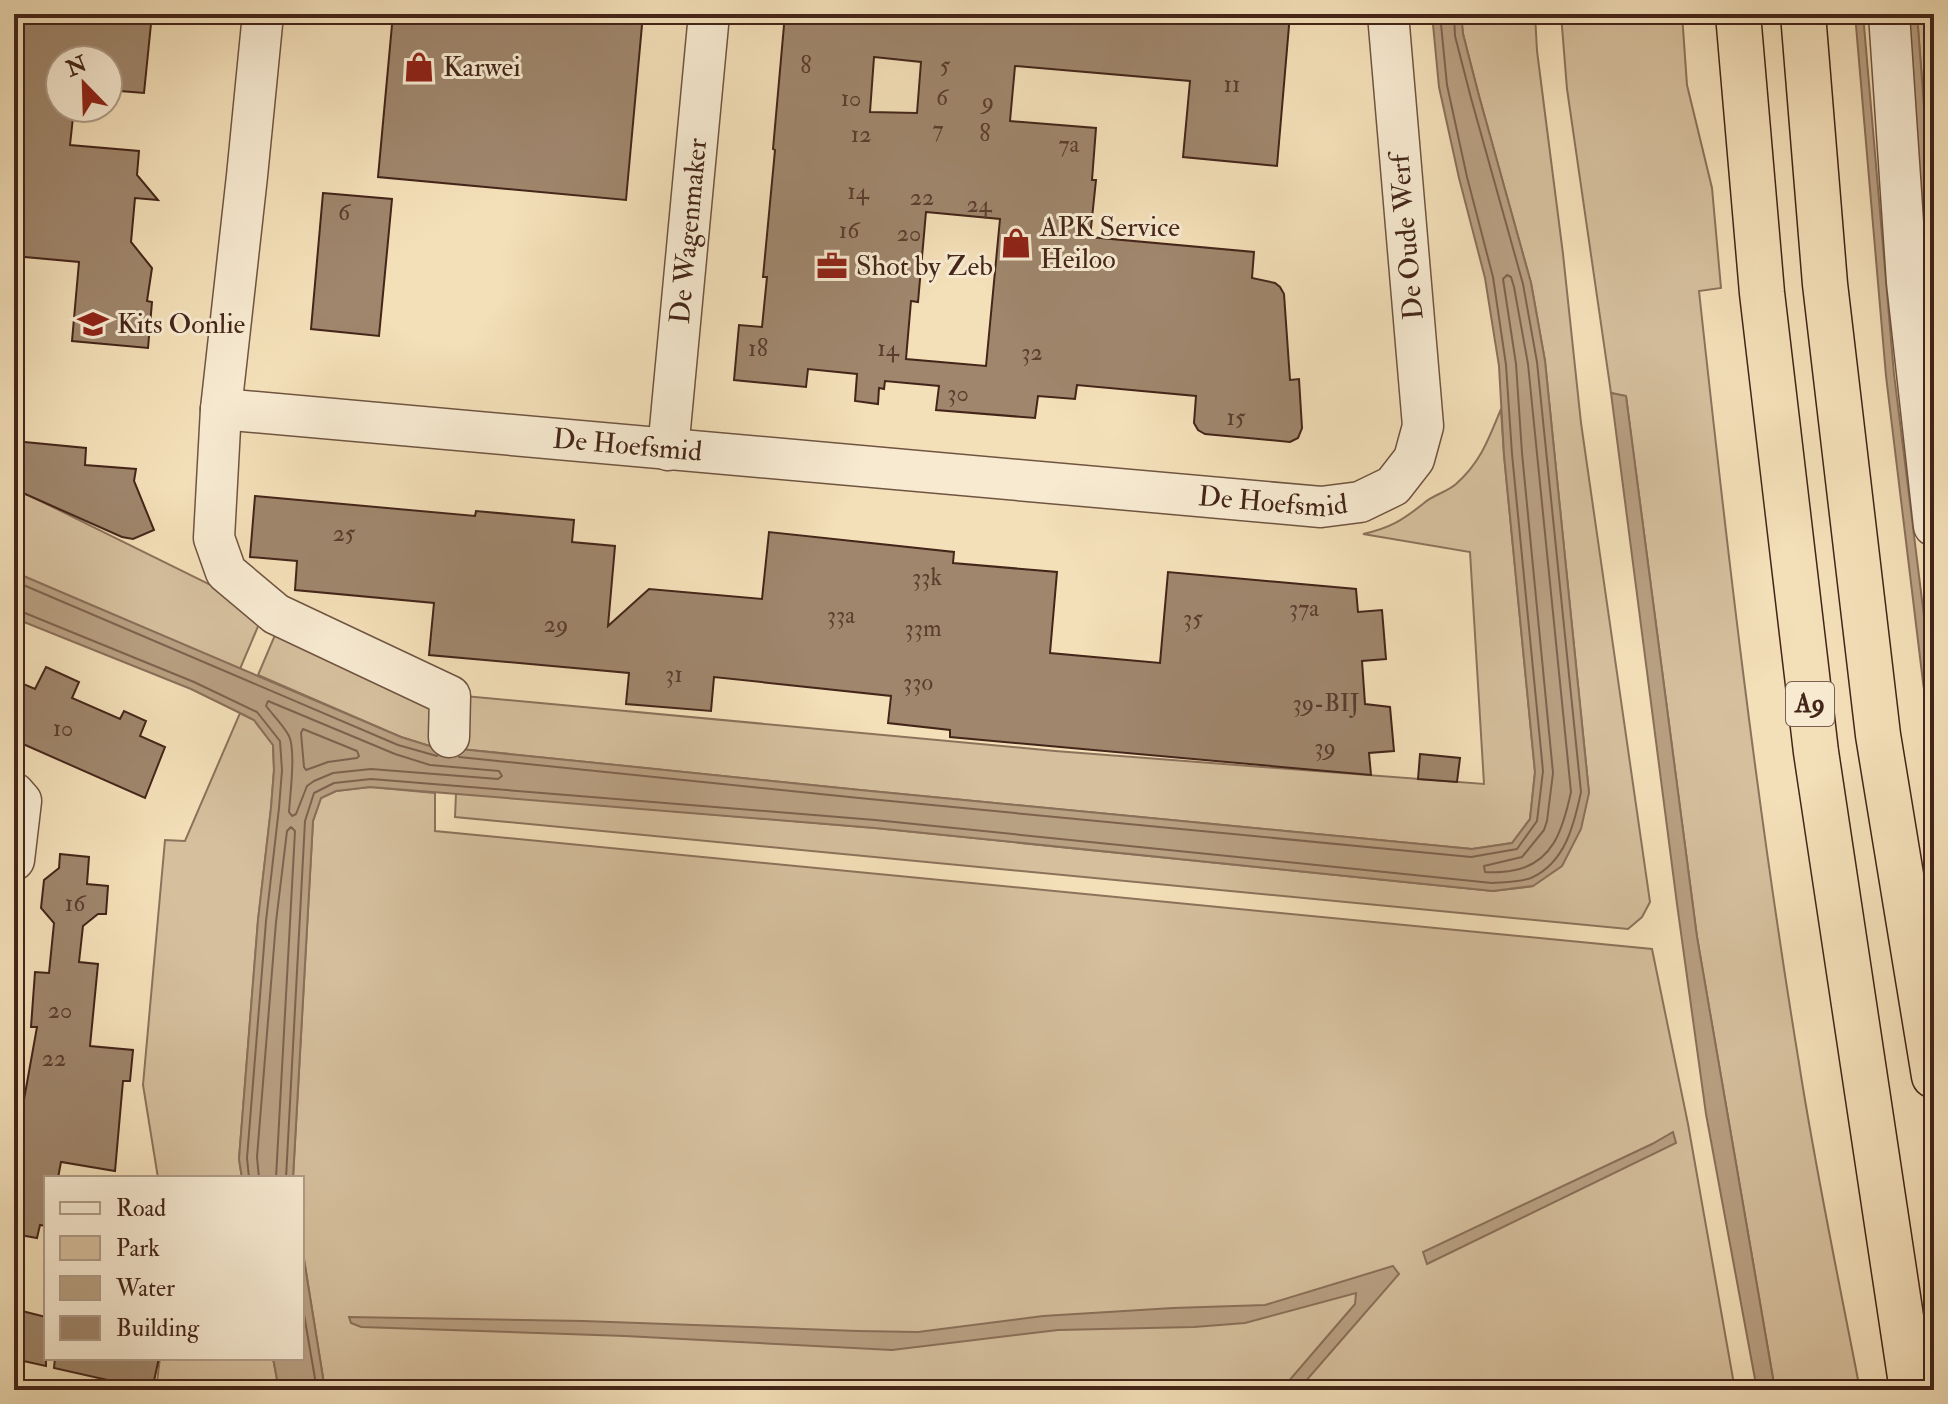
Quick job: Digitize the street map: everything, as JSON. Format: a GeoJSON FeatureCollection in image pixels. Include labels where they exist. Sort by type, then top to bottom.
{"type":"FeatureCollection","features":[{"type":"Feature","properties":{"kind":"highway","name":"A9"},"geometry":{"type":"LineString","coordinates":[[1738,14],[1762,293],[1816,752],[1912,1390]]}},
{"type":"Feature","properties":{"kind":"highway","name":"A9"},"geometry":{"type":"LineString","coordinates":[[1803,14],[1825,284],[1878,735],[1934,1076]]}},
{"type":"Feature","properties":{"kind":"street"},"geometry":{"type":"LineString","coordinates":[[263,14],[221,409],[214,538],[226,572],[276,614],[450,696],[449,737]]}},
{"type":"Feature","properties":{"kind":"street","name":"De Wagenmaker"},"geometry":{"type":"LineString","coordinates":[[668,450],[709,14]]}},
{"type":"Feature","properties":{"kind":"street","name":"De Oude Werf"},"geometry":{"type":"LineString","coordinates":[[1388,14],[1423,426],[1414,459]]}},
{"type":"Feature","properties":{"kind":"street"},"geometry":{"type":"LineString","coordinates":[[1889,14],[1907,282],[1934,526]]}},
{"type":"Feature","properties":{"kind":"street","name":"De Hoefsmid"},"geometry":{"type":"LineString","coordinates":[[221,409],[1321,507],[1360,502],[1393,486],[1414,459]]}},
{"type":"Feature","properties":{"kind":"street"},"geometry":{"type":"LineString","coordinates":[[14,793],[21,801],[14,860]]}},
{"type":"Feature","properties":{"kind":"green space"},"geometry":{"type":"Polygon","coordinates":[[[1461,14],[1535,14],[1581,423],[1650,902],[1642,917],[1628,929],[455,817],[456,793],[875,828],[1493,891],[1533,886],[1589,793],[1545,361],[1531,283],[1479,96],[1461,14]]]}},
{"type":"Feature","properties":{"kind":"green space"},"geometry":{"type":"Polygon","coordinates":[[[1561,14],[1682,14],[1687,85],[1712,188],[1721,288],[1699,291],[1744,678],[1806,1104],[1860,1390],[1775,1390],[1697,937],[1626,396],[1611,393],[1567,89],[1561,14]]]}},
{"type":"Feature","properties":{"kind":"green space"},"geometry":{"type":"Polygon","coordinates":[[[1917,14],[1934,14],[1934,304],[1931,304],[1925,226],[1933,226],[1917,14]]]}},
{"type":"Feature","properties":{"kind":"green space"},"geometry":{"type":"Polygon","coordinates":[[[1501,409],[1535,772],[1530,819],[1512,843],[1472,849],[460,749],[465,696],[1055,751],[1484,784],[1470,552],[1363,534],[1396,523],[1465,476],[1488,440],[1501,409]]]}},
{"type":"Feature","properties":{"kind":"green space"},"geometry":{"type":"Polygon","coordinates":[[[14,488],[217,588],[262,617],[240,669],[14,572],[14,488]]]}},
{"type":"Feature","properties":{"kind":"green space"},"geometry":{"type":"Polygon","coordinates":[[[275,635],[437,702],[436,748],[401,737],[258,675],[275,635]]]}},
{"type":"Feature","properties":{"kind":"green space"},"geometry":{"type":"Polygon","coordinates":[[[240,713],[254,720],[273,745],[274,770],[258,920],[239,1159],[242,1176],[158,1176],[143,1085],[165,840],[185,841],[240,713]]]}},
{"type":"Feature","properties":{"kind":"green space"},"geometry":{"type":"Polygon","coordinates":[[[370,787],[435,793],[435,831],[1652,949],[1688,1124],[1735,1390],[325,1390],[304,1259],[304,1176],[293,1176],[313,821],[321,798],[336,791],[370,787]]]}},
{"type":"Feature","properties":{"kind":"green space"},"geometry":{"type":"Polygon","coordinates":[[[160,1360],[273,1360],[279,1390],[156,1390],[160,1360]]]}},
{"type":"Feature","properties":{"kind":"water"},"geometry":{"type":"Polygon","coordinates":[[[1432,14],[1461,14],[1479,96],[1531,283],[1545,361],[1589,793],[1581,829],[1562,866],[1533,886],[1493,891],[875,828],[370,787],[336,791],[321,798],[313,821],[293,1176],[242,1176],[239,1159],[258,920],[271,808],[273,745],[254,720],[240,713],[191,689],[14,618],[14,572],[401,737],[436,748],[1472,849],[1512,843],[1530,819],[1535,772],[1504,455],[1499,366],[1485,278],[1439,87],[1432,14]]]}},
{"type":"Feature","properties":{"kind":"water"},"geometry":{"type":"Polygon","coordinates":[[[1855,14],[1863,14],[1894,374],[1934,697],[1934,759],[1886,376],[1855,14]]]}},
{"type":"Feature","properties":{"kind":"water"},"geometry":{"type":"Polygon","coordinates":[[[1905,14],[1917,14],[1933,226],[1920,226],[1905,14]]]}},
{"type":"Feature","properties":{"kind":"water"},"geometry":{"type":"Polygon","coordinates":[[[1611,393],[1626,396],[1697,937],[1775,1390],[1757,1390],[1706,1114],[1611,393]]]}},
{"type":"Feature","properties":{"kind":"water"},"geometry":{"type":"Polygon","coordinates":[[[1673,1132],[1676,1143],[1427,1264],[1423,1252],[1673,1132]]]}},
{"type":"Feature","properties":{"kind":"water"},"geometry":{"type":"Polygon","coordinates":[[[304,1259],[325,1390],[279,1390],[273,1360],[304,1360],[304,1259]]]}},
{"type":"Feature","properties":{"kind":"water"},"geometry":{"type":"Polygon","coordinates":[[[1393,1266],[1399,1274],[1298,1390],[1281,1390],[1355,1304],[1356,1293],[1245,1323],[1058,1330],[892,1350],[625,1336],[361,1327],[351,1323],[349,1317],[918,1332],[1043,1316],[1265,1305],[1393,1266]]]}},
{"type":"Feature","properties":{"kind":"building"},"geometry":{"type":"Polygon","coordinates":[[[14,14],[152,14],[144,93],[124,91],[124,44],[44,44],[44,124],[72,124],[70,145],[139,151],[137,175],[158,200],[135,198],[131,242],[152,268],[147,301],[152,302],[148,348],[72,341],[79,262],[14,256],[14,14]]]}},
{"type":"Feature","properties":{"kind":"building"},"geometry":{"type":"Polygon","coordinates":[[[393,14],[643,14],[626,200],[378,177],[393,14]]]}},
{"type":"Feature","properties":{"kind":"building"},"geometry":{"type":"Polygon","coordinates":[[[785,14],[1290,14],[1277,166],[1183,157],[1190,81],[1015,66],[1010,121],[1096,128],[1092,180],[1096,180],[1090,237],[1254,252],[1252,278],[1275,283],[1284,294],[1290,380],[1299,379],[1302,428],[1298,438],[1290,442],[1205,434],[1194,423],[1196,396],[1077,385],[1075,399],[1038,396],[1035,418],[936,410],[939,386],[885,381],[884,389],[879,388],[878,404],[855,401],[857,374],[808,369],[806,387],[734,380],[739,325],[762,327],[785,14]],[[874,57],[870,112],[917,113],[921,62],[874,57]],[[926,212],[918,302],[911,301],[906,359],[986,366],[1000,219],[926,212]]]}},
{"type":"Feature","properties":{"kind":"building"},"geometry":{"type":"Polygon","coordinates":[[[323,193],[392,199],[379,336],[311,329],[323,193]]]}},
{"type":"Feature","properties":{"kind":"building"},"geometry":{"type":"Polygon","coordinates":[[[14,441],[86,448],[85,465],[136,469],[134,481],[154,530],[133,539],[122,537],[14,489],[14,441]]]}},
{"type":"Feature","properties":{"kind":"building"},"geometry":{"type":"Polygon","coordinates":[[[255,496],[475,516],[476,511],[574,520],[572,542],[615,546],[608,626],[649,589],[762,599],[769,532],[954,552],[953,563],[1057,572],[1050,653],[1160,663],[1168,572],[1356,589],[1358,612],[1382,610],[1386,659],[1362,661],[1365,704],[1390,707],[1394,751],[1369,753],[1371,775],[950,737],[950,730],[888,723],[891,696],[714,677],[711,711],[626,704],[629,673],[429,655],[434,603],[295,590],[297,561],[250,557],[255,496]]]}},
{"type":"Feature","properties":{"kind":"building"},"geometry":{"type":"Polygon","coordinates":[[[46,667],[79,682],[72,698],[120,719],[124,711],[146,721],[140,736],[165,747],[145,798],[14,740],[14,680],[35,689],[46,667]]]}},
{"type":"Feature","properties":{"kind":"building"},"geometry":{"type":"Polygon","coordinates":[[[1420,754],[1460,758],[1457,782],[1418,779],[1420,754]]]}},
{"type":"Feature","properties":{"kind":"building"},"geometry":{"type":"Polygon","coordinates":[[[60,854],[89,857],[87,884],[108,886],[106,914],[98,914],[83,926],[79,962],[98,964],[90,1046],[133,1050],[130,1081],[123,1081],[115,1171],[61,1162],[58,1176],[44,1176],[44,1226],[40,1225],[37,1238],[14,1234],[14,1155],[37,1027],[31,1027],[35,972],[49,973],[54,923],[41,908],[44,880],[59,868],[60,854]]]}},
{"type":"Feature","properties":{"kind":"building"},"geometry":{"type":"Polygon","coordinates":[[[14,1309],[44,1316],[46,1366],[14,1359],[14,1309]]]}},
{"type":"Feature","properties":{"kind":"building"},"geometry":{"type":"Polygon","coordinates":[[[55,1360],[159,1360],[152,1390],[110,1390],[112,1381],[54,1368],[55,1360]]]}},
{"type":"Feature","properties":{"kind":"place","name":"Karwei"},"geometry":{"type":"Point","coordinates":[419,67]}},
{"type":"Feature","properties":{"kind":"place","name":"APK Service Heiloo"},"geometry":{"type":"Point","coordinates":[1016,243]}},
{"type":"Feature","properties":{"kind":"place","name":"Shot by Zeb"},"geometry":{"type":"Point","coordinates":[832,266]}},
{"type":"Feature","properties":{"kind":"place","name":"Kits Oonlie"},"geometry":{"type":"Point","coordinates":[93,324]}}]}
